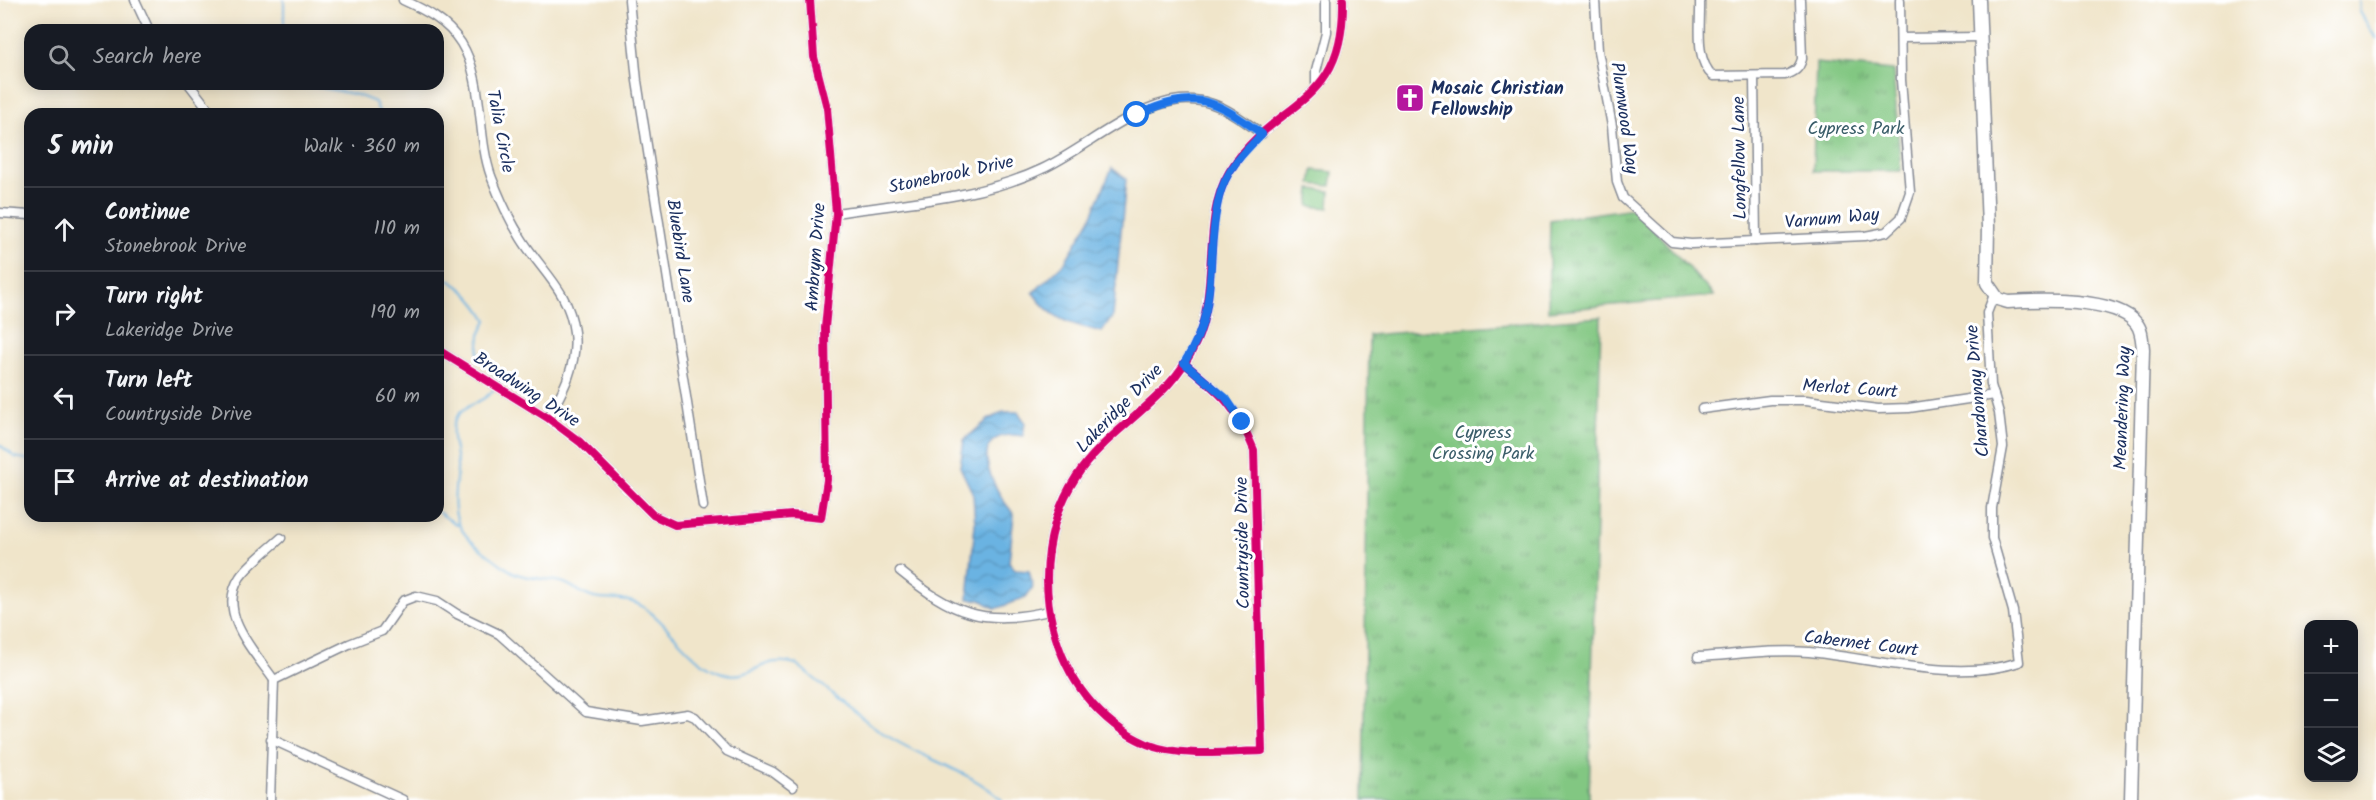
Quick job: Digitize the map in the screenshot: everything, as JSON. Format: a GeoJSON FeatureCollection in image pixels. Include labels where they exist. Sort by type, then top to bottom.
{"type":"FeatureCollection","features":[{"type":"Feature","properties":{"kind":"street"},"geometry":{"type":"LineString","coordinates":[[135,0],[146,24]]}},
{"type":"Feature","properties":{"kind":"street","name":"Talia Circle"},"geometry":{"type":"LineString","coordinates":[[403,0],[432,14],[442,24]]}},
{"type":"Feature","properties":{"kind":"street","name":"Bluebird Lane"},"geometry":{"type":"LineString","coordinates":[[629,0],[637,81],[703,506]]}},
{"type":"Feature","properties":{"kind":"street","name":"Ambrym Drive"},"geometry":{"type":"LineString","coordinates":[[810,0],[814,57],[826,108],[836,213],[825,328],[827,480],[821,518]]}},
{"type":"Feature","properties":{"kind":"street"},"geometry":{"type":"LineString","coordinates":[[1316,87],[1316,71],[1326,32],[1326,0]]}},
{"type":"Feature","properties":{"kind":"street","name":"Lakeridge Drive"},"geometry":{"type":"LineString","coordinates":[[1262,751],[1171,751],[1147,744],[1107,720],[1084,695],[1061,655],[1049,611],[1045,582],[1051,540],[1061,507],[1076,476],[1112,438],[1167,388],[1196,344],[1209,306],[1219,198],[1228,174],[1242,154],[1262,134],[1328,75],[1342,39],[1343,0]]}},
{"type":"Feature","properties":{"kind":"street","name":"Plumwood Way"},"geometry":{"type":"LineString","coordinates":[[1595,0],[1598,51],[1612,126],[1617,182],[1623,198],[1672,242],[1691,244],[1756,241]]}},
{"type":"Feature","properties":{"kind":"street"},"geometry":{"type":"LineString","coordinates":[[1700,0],[1701,58],[1705,69],[1713,76],[1785,75],[1800,67],[1800,0]]}},
{"type":"Feature","properties":{"kind":"street","name":"Varnum Way"},"geometry":{"type":"LineString","coordinates":[[1756,241],[1865,236],[1886,232],[1901,218],[1910,192],[1900,0]]}},
{"type":"Feature","properties":{"kind":"street"},"geometry":{"type":"LineString","coordinates":[[1980,0],[1988,282],[1994,295]]}},
{"type":"Feature","properties":{"kind":"street","name":"Talia Circle"},"geometry":{"type":"LineString","coordinates":[[444,26],[460,42],[471,65],[480,127],[491,175],[522,239],[556,282],[568,309],[574,332],[569,380],[548,418]]}},
{"type":"Feature","properties":{"kind":"street"},"geometry":{"type":"LineString","coordinates":[[1901,38],[1980,38]]}},
{"type":"Feature","properties":{"kind":"street","name":"Longfellow Lane"},"geometry":{"type":"LineString","coordinates":[[1754,76],[1756,241]]}},
{"type":"Feature","properties":{"kind":"street"},"geometry":{"type":"LineString","coordinates":[[194,90],[207,108]]}},
{"type":"Feature","properties":{"kind":"street","name":"Stonebrook Drive"},"geometry":{"type":"LineString","coordinates":[[836,213],[942,197],[1041,170],[1160,104],[1202,100],[1228,109],[1262,134]]}},
{"type":"Feature","properties":{"kind":"street"},"geometry":{"type":"LineString","coordinates":[[0,213],[24,215]]}},
{"type":"Feature","properties":{"kind":"street","name":"Chardonnay Drive"},"geometry":{"type":"LineString","coordinates":[[1994,295],[1987,313],[1994,395],[2003,447],[1992,508],[1992,538],[2013,611],[2019,662]]}},
{"type":"Feature","properties":{"kind":"street","name":"Meandering Way"},"geometry":{"type":"LineString","coordinates":[[1994,295],[2008,302],[2106,305],[2128,314],[2141,331],[2143,349],[2131,800]]}},
{"type":"Feature","properties":{"kind":"street","name":"Broadwing Drive"},"geometry":{"type":"LineString","coordinates":[[444,354],[548,418],[580,442],[653,515],[675,525],[792,515],[821,518]]}},
{"type":"Feature","properties":{"kind":"street","name":"Countryside Drive"},"geometry":{"type":"LineString","coordinates":[[1184,363],[1226,398],[1242,422],[1254,450],[1262,751]]}},
{"type":"Feature","properties":{"kind":"street","name":"Merlot Court"},"geometry":{"type":"LineString","coordinates":[[1702,409],[1770,400],[1806,400],[1878,409],[1909,408],[1994,395]]}},
{"type":"Feature","properties":{"kind":"street"},"geometry":{"type":"LineString","coordinates":[[270,800],[274,680],[237,625],[231,605],[240,576],[281,538]]}},
{"type":"Feature","properties":{"kind":"street"},"geometry":{"type":"LineString","coordinates":[[900,571],[917,585],[967,615],[988,618],[1019,617],[1049,611]]}},
{"type":"Feature","properties":{"kind":"street"},"geometry":{"type":"LineString","coordinates":[[274,680],[382,631],[403,602],[416,596],[437,601],[457,614],[499,634],[586,712],[642,721],[688,714],[695,717],[727,751],[773,772],[793,787]]}},
{"type":"Feature","properties":{"kind":"street","name":"Cabernet Court"},"geometry":{"type":"LineString","coordinates":[[1698,657],[1807,652],[1890,665],[1988,669],[2019,662]]}},
{"type":"Feature","properties":{"kind":"street"},"geometry":{"type":"LineString","coordinates":[[271,739],[403,800]]}},
{"type":"Feature","properties":{"kind":"green space","name":"Cypress Park"},"geometry":{"type":"Polygon","coordinates":[[[1816,63],[1893,70],[1901,171],[1813,171],[1816,63]]]}},
{"type":"Feature","properties":{"kind":"green space"},"geometry":{"type":"Polygon","coordinates":[[[1313,170],[1333,172],[1331,186],[1311,184],[1313,170]]]}},
{"type":"Feature","properties":{"kind":"green space"},"geometry":{"type":"Polygon","coordinates":[[[1311,189],[1330,191],[1329,208],[1309,206],[1311,189]]]}},
{"type":"Feature","properties":{"kind":"green space"},"geometry":{"type":"Polygon","coordinates":[[[1634,208],[1714,296],[1548,311],[1550,220],[1634,208]]]}},
{"type":"Feature","properties":{"kind":"green space","name":"Cypress Crossing Park"},"geometry":{"type":"Polygon","coordinates":[[[1601,317],[1589,800],[1363,800],[1369,335],[1601,317]]]}},
{"type":"Feature","properties":{"kind":"water"},"geometry":{"type":"Polygon","coordinates":[[[1112,168],[1126,179],[1113,316],[1102,332],[1055,316],[1033,293],[1065,262],[1090,220],[1112,168]]]}},
{"type":"Feature","properties":{"kind":"water"},"geometry":{"type":"Polygon","coordinates":[[[1003,412],[1018,412],[1025,422],[1023,436],[1004,436],[993,441],[988,450],[987,463],[998,490],[1014,514],[1009,562],[1015,570],[1029,571],[1033,587],[1026,597],[996,609],[981,600],[968,599],[975,524],[973,494],[960,467],[964,440],[988,420],[1003,412]]]}},
{"type":"Feature","properties":{"kind":"waterway"},"geometry":{"type":"LineString","coordinates":[[284,0],[284,24]]}},
{"type":"Feature","properties":{"kind":"waterway"},"geometry":{"type":"LineString","coordinates":[[2359,0],[2360,12],[2376,39]]}},
{"type":"Feature","properties":{"kind":"waterway"},"geometry":{"type":"LineString","coordinates":[[332,90],[357,95],[375,102],[378,108]]}},
{"type":"Feature","properties":{"kind":"waterway"},"geometry":{"type":"LineString","coordinates":[[444,277],[466,293],[487,320],[480,335],[478,354],[500,382],[499,384]]}},
{"type":"Feature","properties":{"kind":"waterway"},"geometry":{"type":"LineString","coordinates":[[495,388],[486,397],[463,410],[453,428],[457,464],[454,500],[457,521],[468,538],[478,547],[517,574],[561,582],[594,598],[638,604],[660,621],[691,653],[714,670],[737,675],[775,662],[796,664],[886,735],[961,773],[1002,800]]}},
{"type":"Feature","properties":{"kind":"waterway"},"geometry":{"type":"LineString","coordinates":[[0,445],[15,457],[24,459]]}},
{"type":"Feature","properties":{"kind":"waterway"},"geometry":{"type":"LineString","coordinates":[[444,516],[457,525]]}},
{"type":"Feature","properties":{"kind":"cycle path"},"geometry":{"type":"LineString","coordinates":[[444,354],[548,418],[580,442],[653,515],[675,525],[792,515],[821,518],[827,480],[825,328],[836,213],[827,108],[814,57],[810,0]]}},
{"type":"Feature","properties":{"kind":"cycle path"},"geometry":{"type":"LineString","coordinates":[[1184,363],[1197,374],[1208,383],[1226,401],[1241,422],[1254,450],[1262,751],[1204,753],[1174,751],[1147,744],[1113,724],[1086,697],[1066,664],[1053,627],[1047,589],[1049,550],[1059,512],[1076,477],[1089,459],[1155,398],[1185,364],[1196,343],[1203,322],[1210,278],[1215,211],[1229,172],[1247,148],[1266,129],[1304,100],[1320,83],[1332,63],[1341,36],[1343,0]]}},
{"type":"Feature","properties":{"kind":"place","name":"Mosaic Christian Fellowship"},"geometry":{"type":"Point","coordinates":[1410,98]}},
{"type":"Feature","properties":{"kind":"route"},"geometry":{"type":"LineString","coordinates":[[1137,115],[1160,104],[1180,100],[1202,100],[1228,109],[1262,134],[1242,154],[1228,174],[1219,198],[1209,306],[1196,344],[1184,363],[1226,398],[1242,422]]}}]}
